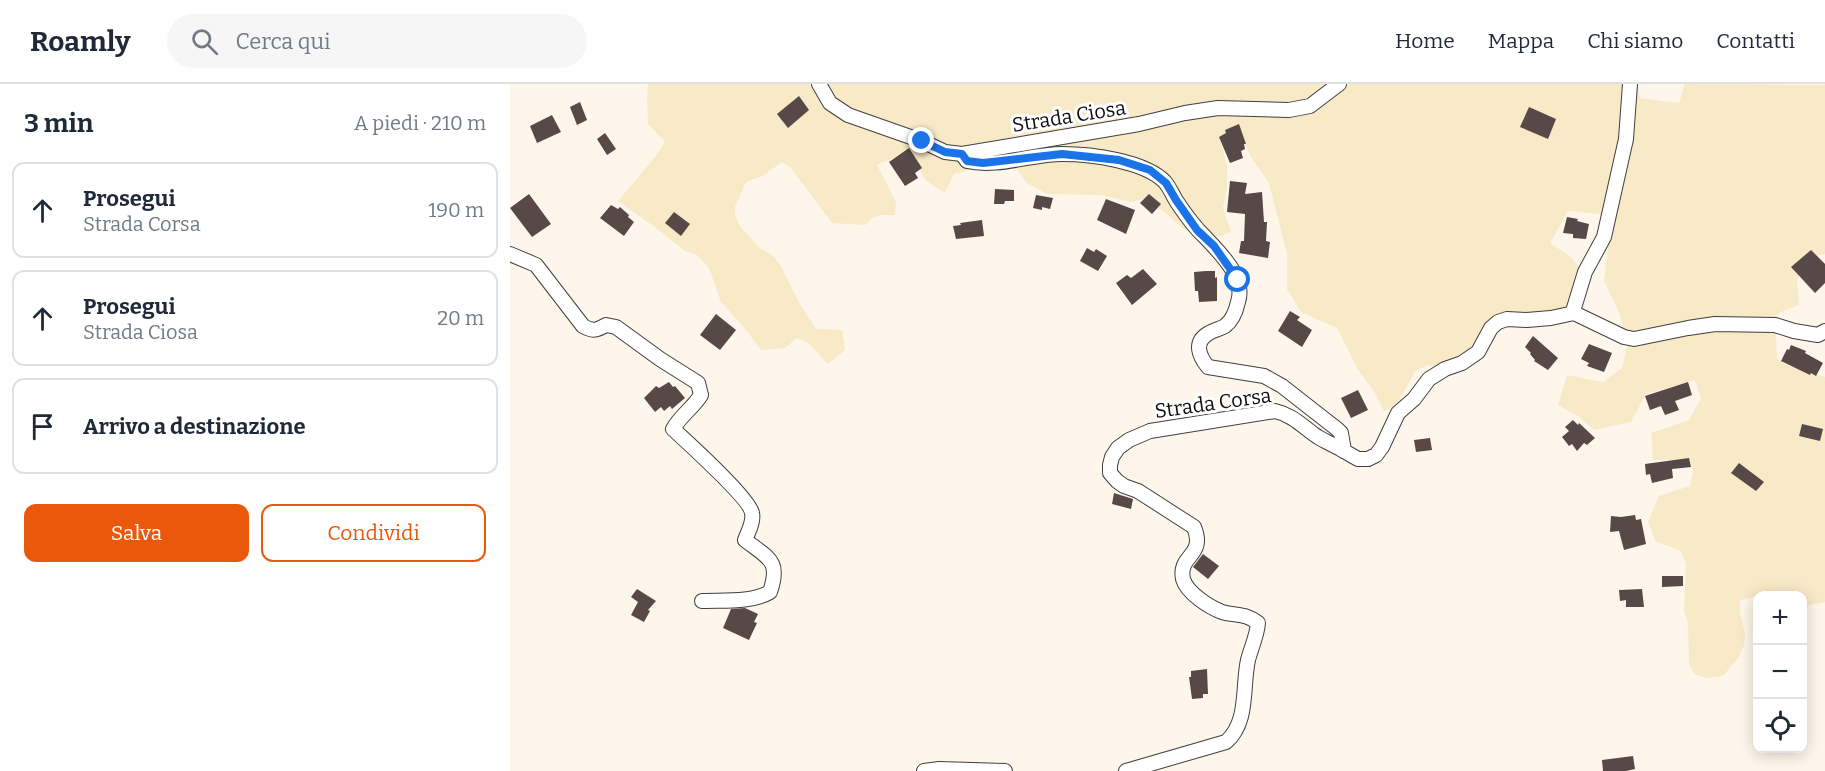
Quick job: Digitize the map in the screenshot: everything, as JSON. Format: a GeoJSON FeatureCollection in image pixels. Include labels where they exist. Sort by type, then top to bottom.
{"type":"FeatureCollection","features":[{"type":"Feature","properties":{"kind":"street","name":"Strada Ciosa"},"geometry":{"type":"LineString","coordinates":[[819,84],[830,103],[848,116],[922,141],[945,152],[962,154],[1218,108],[1289,110],[1310,106],[1339,84]]}},
{"type":"Feature","properties":{"kind":"street"},"geometry":{"type":"LineString","coordinates":[[1630,84],[1626,140],[1604,237],[1586,272],[1574,313],[1624,337],[1634,339],[1714,324],[1775,325],[1818,335],[1825,331]]}},
{"type":"Feature","properties":{"kind":"street","name":"Strada Corsa"},"geometry":{"type":"LineString","coordinates":[[962,154],[967,161],[983,163],[1062,154],[1119,160],[1150,170],[1166,183],[1197,230],[1214,246],[1238,280],[1242,292],[1232,319],[1226,326],[1208,333],[1201,339],[1200,358],[1208,367],[1264,376],[1282,386],[1341,433],[1344,451]]}},
{"type":"Feature","properties":{"kind":"street"},"geometry":{"type":"LineString","coordinates":[[510,254],[536,265],[583,326],[589,330],[597,330],[606,325],[616,327],[660,359],[698,382],[701,395],[673,429],[748,504],[753,517],[745,540],[771,560],[775,568],[770,592],[765,595],[737,600],[702,600]]}},
{"type":"Feature","properties":{"kind":"street","name":"Strada Corsa"},"geometry":{"type":"LineString","coordinates":[[1126,771],[1226,742],[1233,735],[1241,718],[1248,662],[1258,623],[1250,617],[1222,612],[1206,604],[1191,591],[1184,581],[1182,568],[1198,545],[1198,536],[1194,527],[1138,491],[1124,486],[1110,473],[1112,457],[1118,448],[1129,440],[1150,431],[1275,411],[1294,418],[1317,436],[1358,459],[1368,459],[1376,455],[1382,447],[1398,413],[1414,399],[1429,379],[1445,369],[1462,363],[1478,352],[1486,335],[1498,322],[1507,319],[1551,318],[1574,313]]}},
{"type":"Feature","properties":{"kind":"street"},"geometry":{"type":"LineString","coordinates":[[924,771],[939,769],[1005,771]]}},
{"type":"Feature","properties":{"kind":"shaded area"},"geometry":{"type":"Polygon","coordinates":[[[648,84],[1637,84],[1640,98],[1679,103],[1685,84],[1825,85],[1825,254],[1817,256],[1801,268],[1797,282],[1799,305],[1781,312],[1775,318],[1777,358],[1784,364],[1825,377],[1825,602],[1807,606],[1807,591],[1753,591],[1753,597],[1740,600],[1745,635],[1739,657],[1723,676],[1707,678],[1694,674],[1689,663],[1688,623],[1684,611],[1686,564],[1681,551],[1655,541],[1648,521],[1659,496],[1690,486],[1693,470],[1690,460],[1653,460],[1651,433],[1689,420],[1701,398],[1695,380],[1646,394],[1631,422],[1594,430],[1581,418],[1558,405],[1567,375],[1603,382],[1622,368],[1628,343],[1618,310],[1604,281],[1611,226],[1599,214],[1568,211],[1550,243],[1571,257],[1580,269],[1581,304],[1552,316],[1495,331],[1487,348],[1437,367],[1428,365],[1415,371],[1401,397],[1394,406],[1384,411],[1375,393],[1357,368],[1337,328],[1301,312],[1287,289],[1287,254],[1269,183],[1251,157],[1238,128],[1220,138],[1227,167],[1227,187],[1223,208],[1231,232],[1206,241],[1184,229],[1147,198],[1131,202],[1101,195],[1047,194],[1027,183],[1010,160],[954,174],[945,193],[925,180],[910,150],[877,165],[896,202],[895,215],[881,215],[872,218],[865,225],[832,223],[791,168],[782,162],[764,175],[746,182],[735,207],[735,215],[741,228],[781,266],[798,301],[816,329],[842,330],[845,350],[828,364],[808,343],[797,338],[785,348],[761,350],[721,302],[709,268],[697,255],[683,250],[618,201],[665,142],[648,124],[648,84]]]}},
{"type":"Feature","properties":{"kind":"building"},"geometry":{"type":"Polygon","coordinates":[[[799,96],[809,110],[788,128],[777,114],[799,96]]]}},
{"type":"Feature","properties":{"kind":"building"},"geometry":{"type":"Polygon","coordinates":[[[580,102],[587,120],[577,125],[570,107],[580,102]]]}},
{"type":"Feature","properties":{"kind":"building"},"geometry":{"type":"Polygon","coordinates":[[[1529,107],[1556,119],[1548,139],[1520,127],[1529,107]]]}},
{"type":"Feature","properties":{"kind":"building"},"geometry":{"type":"Polygon","coordinates":[[[552,115],[561,132],[537,143],[530,126],[552,115]]]}},
{"type":"Feature","properties":{"kind":"building"},"geometry":{"type":"Polygon","coordinates":[[[1239,124],[1246,144],[1244,144],[1245,149],[1241,151],[1243,158],[1230,163],[1219,137],[1226,133],[1225,130],[1239,124]]]}},
{"type":"Feature","properties":{"kind":"building"},"geometry":{"type":"Polygon","coordinates":[[[605,133],[616,149],[607,155],[597,139],[605,133]]]}},
{"type":"Feature","properties":{"kind":"building"},"geometry":{"type":"Polygon","coordinates":[[[909,148],[922,168],[915,173],[918,178],[905,186],[889,162],[909,148]]]}},
{"type":"Feature","properties":{"kind":"building"},"geometry":{"type":"Polygon","coordinates":[[[1230,181],[1247,183],[1245,194],[1262,192],[1264,222],[1267,222],[1266,241],[1270,242],[1268,258],[1239,253],[1241,241],[1244,241],[1245,214],[1227,212],[1230,181]]]}},
{"type":"Feature","properties":{"kind":"building"},"geometry":{"type":"Polygon","coordinates":[[[995,189],[1014,190],[1014,201],[994,204],[995,189]]]}},
{"type":"Feature","properties":{"kind":"building"},"geometry":{"type":"Polygon","coordinates":[[[529,194],[551,224],[532,237],[510,208],[529,194]]]}},
{"type":"Feature","properties":{"kind":"building"},"geometry":{"type":"Polygon","coordinates":[[[1149,194],[1161,204],[1152,214],[1140,203],[1149,194]]]}},
{"type":"Feature","properties":{"kind":"building"},"geometry":{"type":"Polygon","coordinates":[[[1036,195],[1053,198],[1050,209],[1033,208],[1036,195]]]}},
{"type":"Feature","properties":{"kind":"building"},"geometry":{"type":"Polygon","coordinates":[[[1106,199],[1135,210],[1126,234],[1097,220],[1106,199]]]}},
{"type":"Feature","properties":{"kind":"building"},"geometry":{"type":"Polygon","coordinates":[[[611,205],[618,209],[620,207],[634,222],[624,236],[600,218],[611,205]]]}},
{"type":"Feature","properties":{"kind":"building"},"geometry":{"type":"Polygon","coordinates":[[[674,212],[690,224],[681,236],[665,223],[674,212]]]}},
{"type":"Feature","properties":{"kind":"building"},"geometry":{"type":"Polygon","coordinates":[[[1567,217],[1589,224],[1586,239],[1573,238],[1573,234],[1563,233],[1567,217]]]}},
{"type":"Feature","properties":{"kind":"building"},"geometry":{"type":"Polygon","coordinates":[[[982,220],[984,236],[956,239],[953,226],[982,220]]]}},
{"type":"Feature","properties":{"kind":"building"},"geometry":{"type":"Polygon","coordinates":[[[1087,248],[1094,252],[1096,249],[1107,256],[1098,271],[1080,261],[1087,248]]]}},
{"type":"Feature","properties":{"kind":"building"},"geometry":{"type":"Polygon","coordinates":[[[1811,250],[1825,264],[1825,283],[1815,293],[1791,267],[1811,250]]]}},
{"type":"Feature","properties":{"kind":"building"},"geometry":{"type":"Polygon","coordinates":[[[1143,269],[1157,284],[1132,305],[1116,283],[1127,275],[1131,278],[1143,269]]]}},
{"type":"Feature","properties":{"kind":"building"},"geometry":{"type":"Polygon","coordinates":[[[1215,271],[1217,301],[1199,302],[1198,291],[1195,291],[1194,272],[1215,271]]]}},
{"type":"Feature","properties":{"kind":"building"},"geometry":{"type":"Polygon","coordinates":[[[1290,311],[1300,317],[1297,320],[1312,330],[1302,347],[1278,331],[1290,311]]]}},
{"type":"Feature","properties":{"kind":"building"},"geometry":{"type":"Polygon","coordinates":[[[716,314],[736,330],[720,350],[700,335],[716,314]]]}},
{"type":"Feature","properties":{"kind":"building"},"geometry":{"type":"Polygon","coordinates":[[[1533,336],[1558,358],[1548,370],[1534,361],[1531,353],[1525,347],[1533,336]]]}},
{"type":"Feature","properties":{"kind":"building"},"geometry":{"type":"Polygon","coordinates":[[[1589,344],[1612,353],[1604,372],[1587,366],[1589,363],[1581,359],[1589,344]]]}},
{"type":"Feature","properties":{"kind":"building"},"geometry":{"type":"Polygon","coordinates":[[[1791,345],[1806,351],[1805,353],[1823,363],[1816,376],[1781,361],[1791,345]]]}},
{"type":"Feature","properties":{"kind":"building"},"geometry":{"type":"Polygon","coordinates":[[[669,382],[685,398],[672,409],[670,406],[664,411],[661,407],[655,412],[644,398],[656,386],[659,388],[669,382]]]}},
{"type":"Feature","properties":{"kind":"building"},"geometry":{"type":"Polygon","coordinates":[[[1688,382],[1692,395],[1675,401],[1679,410],[1665,415],[1661,406],[1650,410],[1645,396],[1688,382]]]}},
{"type":"Feature","properties":{"kind":"building"},"geometry":{"type":"Polygon","coordinates":[[[1358,390],[1368,410],[1351,418],[1341,398],[1358,390]]]}},
{"type":"Feature","properties":{"kind":"building"},"geometry":{"type":"Polygon","coordinates":[[[1573,420],[1595,438],[1587,445],[1584,443],[1577,451],[1572,444],[1569,446],[1562,437],[1569,431],[1565,427],[1573,420]]]}},
{"type":"Feature","properties":{"kind":"building"},"geometry":{"type":"Polygon","coordinates":[[[1802,424],[1823,429],[1820,441],[1799,436],[1802,424]]]}},
{"type":"Feature","properties":{"kind":"building"},"geometry":{"type":"Polygon","coordinates":[[[1430,438],[1432,450],[1416,452],[1414,440],[1430,438]]]}},
{"type":"Feature","properties":{"kind":"building"},"geometry":{"type":"Polygon","coordinates":[[[1689,458],[1691,467],[1672,469],[1673,478],[1652,483],[1650,474],[1646,475],[1645,464],[1689,458]]]}},
{"type":"Feature","properties":{"kind":"building"},"geometry":{"type":"Polygon","coordinates":[[[1739,463],[1764,482],[1756,491],[1731,473],[1739,463]]]}},
{"type":"Feature","properties":{"kind":"building"},"geometry":{"type":"Polygon","coordinates":[[[1114,493],[1133,499],[1131,509],[1112,504],[1114,493]]]}},
{"type":"Feature","properties":{"kind":"building"},"geometry":{"type":"Polygon","coordinates":[[[1635,515],[1636,520],[1641,519],[1646,544],[1624,550],[1619,531],[1610,532],[1611,516],[1635,515]]]}},
{"type":"Feature","properties":{"kind":"building"},"geometry":{"type":"Polygon","coordinates":[[[1203,554],[1219,566],[1208,579],[1193,567],[1203,554]]]}},
{"type":"Feature","properties":{"kind":"building"},"geometry":{"type":"Polygon","coordinates":[[[1662,576],[1683,576],[1683,586],[1662,587],[1662,576]]]}},
{"type":"Feature","properties":{"kind":"building"},"geometry":{"type":"Polygon","coordinates":[[[637,589],[656,601],[648,610],[650,611],[644,622],[631,615],[638,602],[631,597],[637,589]]]}},
{"type":"Feature","properties":{"kind":"building"},"geometry":{"type":"Polygon","coordinates":[[[1642,589],[1644,607],[1626,607],[1626,600],[1620,601],[1619,590],[1642,589]]]}},
{"type":"Feature","properties":{"kind":"building"},"geometry":{"type":"Polygon","coordinates":[[[745,608],[758,614],[754,622],[757,623],[749,640],[723,628],[731,609],[745,608]]]}},
{"type":"Feature","properties":{"kind":"building"},"geometry":{"type":"Polygon","coordinates":[[[1207,669],[1208,694],[1203,694],[1203,698],[1192,699],[1189,677],[1191,677],[1191,671],[1207,669]]]}},
{"type":"Feature","properties":{"kind":"building"},"geometry":{"type":"Polygon","coordinates":[[[1633,756],[1635,769],[1603,771],[1602,760],[1633,756]]]}},
{"type":"Feature","properties":{"kind":"route"},"geometry":{"type":"LineString","coordinates":[[922,141],[945,152],[962,154],[967,161],[974,163],[1062,154],[1119,160],[1150,170],[1166,183],[1197,230],[1214,246],[1238,280]]}}]}
